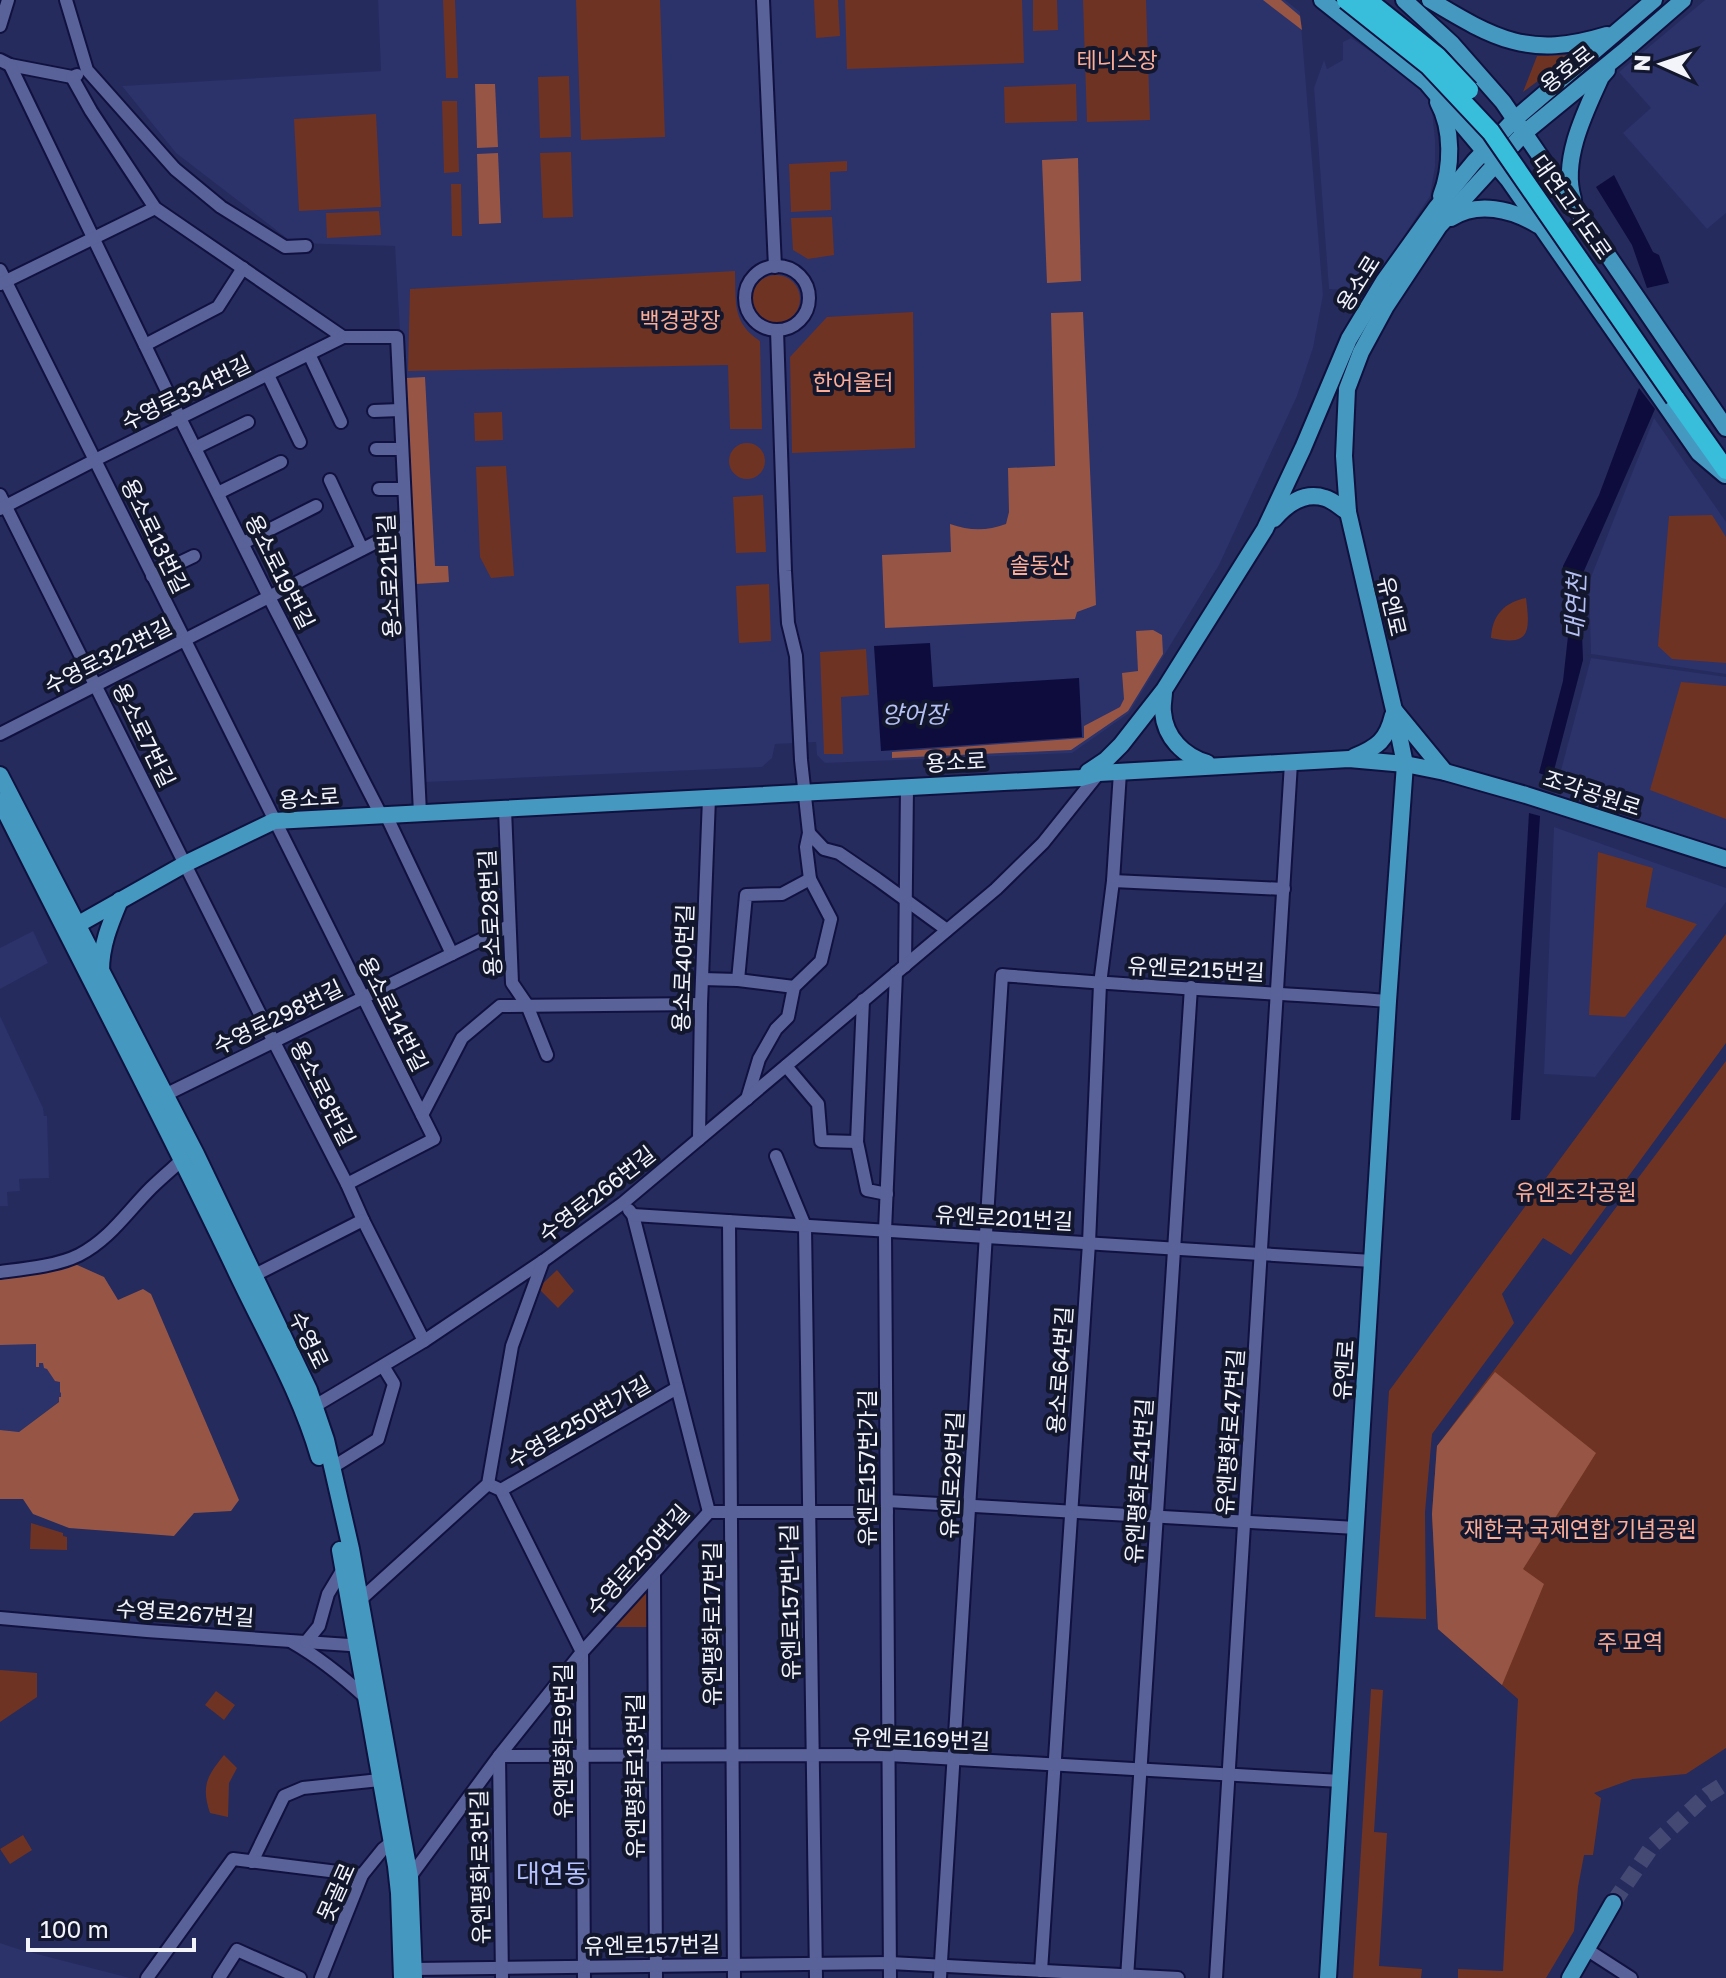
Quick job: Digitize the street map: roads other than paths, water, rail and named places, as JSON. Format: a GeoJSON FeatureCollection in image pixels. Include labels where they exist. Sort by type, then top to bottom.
{"type":"FeatureCollection","features":[{"type":"Feature","properties":{"kind":"highway","name":"대연고가도로"},"geometry":{"type":"LineString","coordinates":[[1346,0],[1429,66],[1491,132],[1680,395],[1726,449]]}},
{"type":"Feature","properties":{"kind":"highway","name":"대연고가도로"},"geometry":{"type":"LineString","coordinates":[[1367,0],[1437,56],[1501,125],[1680,395],[1726,473]]}},
{"type":"Feature","properties":{"kind":"main road"},"geometry":{"type":"LineString","coordinates":[[1322,0],[1427,83],[1490,157],[1699,453],[1726,473]]}},
{"type":"Feature","properties":{"kind":"main road"},"geometry":{"type":"LineString","coordinates":[[1404,0],[1487,81],[1515,131],[1575,208],[1726,428]]}},
{"type":"Feature","properties":{"kind":"main road"},"geometry":{"type":"LineString","coordinates":[[1430,0],[1477,29],[1510,41],[1554,46],[1616,32]]}},
{"type":"Feature","properties":{"kind":"main road","name":"용호로"},"geometry":{"type":"LineString","coordinates":[[1515,131],[1616,32],[1654,0]]}},
{"type":"Feature","properties":{"kind":"main road","name":"용호로"},"geometry":{"type":"LineString","coordinates":[[1515,131],[1542,117],[1683,0]]}},
{"type":"Feature","properties":{"kind":"main road"},"geometry":{"type":"LineString","coordinates":[[1575,208],[1569,187],[1576,139],[1601,77],[1623,52]]}},
{"type":"Feature","properties":{"kind":"main road"},"geometry":{"type":"LineString","coordinates":[[1427,83],[1441,106],[1449,143],[1447,176],[1437,207]]}},
{"type":"Feature","properties":{"kind":"main road"},"geometry":{"type":"LineString","coordinates":[[1542,117],[1583,117]]}},
{"type":"Feature","properties":{"kind":"main road","name":"용소로"},"geometry":{"type":"LineString","coordinates":[[77,925],[185,864],[274,821],[1081,778],[1121,745],[1164,690],[1265,529],[1349,339],[1384,281],[1437,207],[1515,131]]}},
{"type":"Feature","properties":{"kind":"main road","name":"용소로"},"geometry":{"type":"LineString","coordinates":[[1348,512],[1344,456],[1347,389],[1361,352],[1386,306],[1490,157]]}},
{"type":"Feature","properties":{"kind":"main road"},"geometry":{"type":"LineString","coordinates":[[1439,226],[1465,210],[1485,208],[1524,216],[1542,228]]}},
{"type":"Feature","properties":{"kind":"main road"},"geometry":{"type":"LineString","coordinates":[[1265,529],[1284,507],[1303,496],[1326,498],[1348,512]]}},
{"type":"Feature","properties":{"kind":"main road","name":"유엔로"},"geometry":{"type":"LineString","coordinates":[[1328,1978],[1405,764],[1348,512]]}},
{"type":"Feature","properties":{"kind":"main road"},"geometry":{"type":"LineString","coordinates":[[1164,690],[1163,713],[1169,733],[1192,758],[1216,766]]}},
{"type":"Feature","properties":{"kind":"main road"},"geometry":{"type":"LineString","coordinates":[[1081,778],[1099,773],[1349,759],[1380,743],[1389,732],[1394,710]]}},
{"type":"Feature","properties":{"kind":"main road"},"geometry":{"type":"LineString","coordinates":[[1394,710],[1445,772]]}},
{"type":"Feature","properties":{"kind":"main road","name":"조각공원로"},"geometry":{"type":"LineString","coordinates":[[1349,759],[1405,764],[1445,772],[1726,859]]}},
{"type":"Feature","properties":{"kind":"main road","name":"수영로"},"geometry":{"type":"LineString","coordinates":[[0,775],[196,1154],[315,1406],[333,1467],[360,1600],[365,1697],[380,1780],[410,1877],[410,1975]]}},
{"type":"Feature","properties":{"kind":"main road","name":"수영로"},"geometry":{"type":"LineString","coordinates":[[0,801],[183,1159],[308,1421],[324,1475],[362,1646],[397,1838],[399,1893],[410,1975]]}},
{"type":"Feature","properties":{"kind":"main road"},"geometry":{"type":"LineString","coordinates":[[102,974],[104,940],[120,900]]}},
{"type":"Feature","properties":{"kind":"main road"},"geometry":{"type":"LineString","coordinates":[[1570,1978],[1613,1903]]}},
{"type":"Feature","properties":{"kind":"street"},"geometry":{"type":"LineString","coordinates":[[0,26],[8,0]]}},
{"type":"Feature","properties":{"kind":"street"},"geometry":{"type":"LineString","coordinates":[[66,0],[87,70],[175,169],[221,207],[285,247],[306,246]]}},
{"type":"Feature","properties":{"kind":"street"},"geometry":{"type":"LineString","coordinates":[[763,0],[775,267]]}},
{"type":"Feature","properties":{"kind":"street"},"geometry":{"type":"LineString","coordinates":[[3,62],[72,77],[87,70]]}},
{"type":"Feature","properties":{"kind":"street","name":"용소로19번길"},"geometry":{"type":"LineString","coordinates":[[3,62],[269,597],[384,815]]}},
{"type":"Feature","properties":{"kind":"street"},"geometry":{"type":"LineString","coordinates":[[72,77],[155,208],[343,337]]}},
{"type":"Feature","properties":{"kind":"street"},"geometry":{"type":"LineString","coordinates":[[2,279],[155,208]]}},
{"type":"Feature","properties":{"kind":"street"},"geometry":{"type":"LineString","coordinates":[[775,267],[784,267],[798,275],[809,297],[807,310],[800,321],[789,328],[777,330],[757,323],[748,311],[745,297],[752,279],[758,273],[775,267]]}},
{"type":"Feature","properties":{"kind":"street"},"geometry":{"type":"LineString","coordinates":[[145,345],[218,307],[243,268]]}},
{"type":"Feature","properties":{"kind":"street","name":"용소로13번길"},"geometry":{"type":"LineString","coordinates":[[2,279],[274,821]]}},
{"type":"Feature","properties":{"kind":"street"},"geometry":{"type":"LineString","coordinates":[[747,1099],[759,1059],[776,1029],[788,1017],[794,987],[821,961],[831,919],[810,879],[806,847],[809,833],[801,760],[796,656],[788,623],[777,330]]}},
{"type":"Feature","properties":{"kind":"street","name":"수영로334번길"},"geometry":{"type":"LineString","coordinates":[[2,503],[343,337],[397,337]]}},
{"type":"Feature","properties":{"kind":"street","name":"용소로21번길"},"geometry":{"type":"LineString","coordinates":[[397,337],[420,813]]}},
{"type":"Feature","properties":{"kind":"street"},"geometry":{"type":"LineString","coordinates":[[309,354],[341,422]]}},
{"type":"Feature","properties":{"kind":"street"},"geometry":{"type":"LineString","coordinates":[[268,375],[300,442]]}},
{"type":"Feature","properties":{"kind":"street"},"geometry":{"type":"LineString","coordinates":[[374,411],[400,410]]}},
{"type":"Feature","properties":{"kind":"street"},"geometry":{"type":"LineString","coordinates":[[195,448],[248,422]]}},
{"type":"Feature","properties":{"kind":"street"},"geometry":{"type":"LineString","coordinates":[[376,449],[402,449]]}},
{"type":"Feature","properties":{"kind":"street"},"geometry":{"type":"LineString","coordinates":[[218,493],[281,462]]}},
{"type":"Feature","properties":{"kind":"street"},"geometry":{"type":"LineString","coordinates":[[330,480],[362,549]]}},
{"type":"Feature","properties":{"kind":"street"},"geometry":{"type":"LineString","coordinates":[[379,489],[404,489]]}},
{"type":"Feature","properties":{"kind":"street","name":"용소로7번길"},"geometry":{"type":"LineString","coordinates":[[2,503],[97,685],[185,864]]}},
{"type":"Feature","properties":{"kind":"street"},"geometry":{"type":"LineString","coordinates":[[243,543],[316,506]]}},
{"type":"Feature","properties":{"kind":"street","name":"수영로322번길"},"geometry":{"type":"LineString","coordinates":[[0,734],[406,527]]}},
{"type":"Feature","properties":{"kind":"street"},"geometry":{"type":"LineString","coordinates":[[152,576],[194,556]]}},
{"type":"Feature","properties":{"kind":"street","name":"유엔평화로47번길"},"geometry":{"type":"LineString","coordinates":[[1216,1978],[1291,763]]}},
{"type":"Feature","properties":{"kind":"street","name":"용소로64번길"},"geometry":{"type":"LineString","coordinates":[[1041,1971],[1089,1243],[1100,984],[1113,881],[1120,772]]}},
{"type":"Feature","properties":{"kind":"street","name":"수영로266번길"},"geometry":{"type":"LineString","coordinates":[[488,1484],[512,1346],[543,1261],[623,1203],[996,889],[1043,843],[1099,773]]}},
{"type":"Feature","properties":{"kind":"street","name":"유엔로157번가길"},"geometry":{"type":"LineString","coordinates":[[890,1963],[885,1231],[906,901],[907,787]]}},
{"type":"Feature","properties":{"kind":"street","name":"용소로40번길"},"geometry":{"type":"LineString","coordinates":[[699,1139],[709,798]]}},
{"type":"Feature","properties":{"kind":"street","name":"용소로28번길"},"geometry":{"type":"LineString","coordinates":[[505,809],[512,983],[527,1005],[547,1055]]}},
{"type":"Feature","properties":{"kind":"street"},"geometry":{"type":"LineString","coordinates":[[384,815],[452,954]]}},
{"type":"Feature","properties":{"kind":"street","name":"용소로14번길"},"geometry":{"type":"LineString","coordinates":[[274,821],[434,1139],[347,1184]]}},
{"type":"Feature","properties":{"kind":"street"},"geometry":{"type":"LineString","coordinates":[[809,833],[824,849],[839,853],[947,930]]}},
{"type":"Feature","properties":{"kind":"street","name":"용소로8번길"},"geometry":{"type":"LineString","coordinates":[[185,864],[424,1341]]}},
{"type":"Feature","properties":{"kind":"street"},"geometry":{"type":"LineString","coordinates":[[738,980],[746,895],[782,894],[810,879]]}},
{"type":"Feature","properties":{"kind":"street"},"geometry":{"type":"LineString","coordinates":[[1113,881],[1284,889]]}},
{"type":"Feature","properties":{"kind":"street","name":"수영로298번길"},"geometry":{"type":"LineString","coordinates":[[165,1095],[509,926]]}},
{"type":"Feature","properties":{"kind":"street","name":"유엔로215번길"},"geometry":{"type":"LineString","coordinates":[[1002,975],[1388,1001]]}},
{"type":"Feature","properties":{"kind":"street","name":"유엔로29번길"},"geometry":{"type":"LineString","coordinates":[[941,1972],[1002,975]]}},
{"type":"Feature","properties":{"kind":"street"},"geometry":{"type":"LineString","coordinates":[[702,979],[794,987]]}},
{"type":"Feature","properties":{"kind":"street","name":"유엔평화로41번길"},"geometry":{"type":"LineString","coordinates":[[1127,1977],[1191,987]]}},
{"type":"Feature","properties":{"kind":"street"},"geometry":{"type":"LineString","coordinates":[[863,1000],[857,1142],[867,1190],[887,1194]]}},
{"type":"Feature","properties":{"kind":"street"},"geometry":{"type":"LineString","coordinates":[[422,1115],[462,1038],[500,1006],[701,1004]]}},
{"type":"Feature","properties":{"kind":"street"},"geometry":{"type":"LineString","coordinates":[[786,1066],[818,1104],[821,1141],[857,1142]]}},
{"type":"Feature","properties":{"kind":"street"},"geometry":{"type":"LineString","coordinates":[[776,1156],[805,1226]]}},
{"type":"Feature","properties":{"kind":"street"},"geometry":{"type":"LineString","coordinates":[[0,1272],[76,1257],[100,1243],[183,1159]]}},
{"type":"Feature","properties":{"kind":"street"},"geometry":{"type":"LineString","coordinates":[[623,1203],[633,1215]]}},
{"type":"Feature","properties":{"kind":"street","name":"유엔로201번길"},"geometry":{"type":"LineString","coordinates":[[633,1215],[1372,1261]]}},
{"type":"Feature","properties":{"kind":"street","name":"수영로250번길"},"geometry":{"type":"LineString","coordinates":[[410,1877],[499,1756],[582,1652],[709,1512],[633,1215]]}},
{"type":"Feature","properties":{"kind":"street"},"geometry":{"type":"LineString","coordinates":[[253,1276],[363,1220]]}},
{"type":"Feature","properties":{"kind":"street","name":"유엔평화로17번길"},"geometry":{"type":"LineString","coordinates":[[729,1221],[734,1971]]}},
{"type":"Feature","properties":{"kind":"street","name":"유엔로157번나길"},"geometry":{"type":"LineString","coordinates":[[805,1226],[816,1978]]}},
{"type":"Feature","properties":{"kind":"street"},"geometry":{"type":"LineString","coordinates":[[315,1406],[424,1341],[543,1261]]}},
{"type":"Feature","properties":{"kind":"street"},"geometry":{"type":"LineString","coordinates":[[333,1467],[378,1439],[394,1384],[383,1366]]}},
{"type":"Feature","properties":{"kind":"street","name":"수영로250번가길"},"geometry":{"type":"LineString","coordinates":[[501,1490],[677,1388]]}},
{"type":"Feature","properties":{"kind":"street"},"geometry":{"type":"LineString","coordinates":[[360,1600],[488,1484],[501,1490]]}},
{"type":"Feature","properties":{"kind":"street","name":"유엔평화로9번길"},"geometry":{"type":"LineString","coordinates":[[501,1490],[582,1652],[584,1972]]}},
{"type":"Feature","properties":{"kind":"street"},"geometry":{"type":"LineString","coordinates":[[709,1512],[970,1506],[1356,1528]]}},
{"type":"Feature","properties":{"kind":"street"},"geometry":{"type":"LineString","coordinates":[[306,1642],[319,1626],[328,1594],[343,1569]]}},
{"type":"Feature","properties":{"kind":"street","name":"유엔평화로13번길"},"geometry":{"type":"LineString","coordinates":[[654,1573],[656,1972]]}},
{"type":"Feature","properties":{"kind":"street","name":"수영로267번길"},"geometry":{"type":"LineString","coordinates":[[0,1618],[362,1646]]}},
{"type":"Feature","properties":{"kind":"street"},"geometry":{"type":"LineString","coordinates":[[289,1641],[340,1673],[365,1697]]}},
{"type":"Feature","properties":{"kind":"street","name":"유엔로169번길"},"geometry":{"type":"LineString","coordinates":[[499,1756],[889,1755],[1341,1781]]}},
{"type":"Feature","properties":{"kind":"street","name":"유엔평화로3번길"},"geometry":{"type":"LineString","coordinates":[[499,1756],[502,1972]]}},
{"type":"Feature","properties":{"kind":"street"},"geometry":{"type":"LineString","coordinates":[[252,1862],[284,1796],[303,1788],[380,1780]]}},
{"type":"Feature","properties":{"kind":"street","name":"못골로"},"geometry":{"type":"LineString","coordinates":[[321,1978],[362,1875],[397,1838]]}},
{"type":"Feature","properties":{"kind":"street"},"geometry":{"type":"LineString","coordinates":[[147,1978],[233,1859],[362,1875]]}},
{"type":"Feature","properties":{"kind":"street"},"geometry":{"type":"LineString","coordinates":[[1586,1949],[1631,1978]]}},
{"type":"Feature","properties":{"kind":"street"},"geometry":{"type":"LineString","coordinates":[[219,1978],[237,1950],[300,1978]]}},
{"type":"Feature","properties":{"kind":"street","name":"유엔로157번길"},"geometry":{"type":"LineString","coordinates":[[410,1975],[734,1971],[815,1963],[890,1963],[941,1972],[1041,1971],[1178,1978]]}},
{"type":"Feature","properties":{"kind":"street"},"geometry":{"type":"LineString","coordinates":[[890,1963],[890,1978]]}},
{"type":"Feature","properties":{"kind":"water"},"geometry":{"type":"Polygon","coordinates":[[[1614,175],[1653,252],[1659,255],[1669,283],[1647,288],[1632,245],[1596,187],[1614,175]]]}},
{"type":"Feature","properties":{"kind":"water","name":"대연천"},"geometry":{"type":"Polygon","coordinates":[[[1639,388],[1655,409],[1580,580],[1583,660],[1552,778],[1539,773],[1563,681],[1568,636],[1563,566],[1599,495],[1639,388]]]}},
{"type":"Feature","properties":{"kind":"water","name":"양어장"},"geometry":{"type":"Polygon","coordinates":[[[930,643],[933,687],[1079,678],[1082,737],[881,751],[874,646],[930,643]]]}},
{"type":"Feature","properties":{"kind":"water"},"geometry":{"type":"Polygon","coordinates":[[[1529,813],[1540,816],[1520,1120],[1511,1120],[1529,813]]]}},
{"type":"Feature","properties":{"kind":"tunnel"},"geometry":{"type":"LineString","coordinates":[[1613,1903],[1653,1845],[1707,1795],[1726,1783]]}},
{"type":"Feature","properties":{"kind":"district","name":"대연동"},"geometry":{"type":"Point","coordinates":[552,1874]}},
{"type":"Feature","properties":{"kind":"park label","name":"테니스장"},"geometry":{"type":"Point","coordinates":[1117,60]}},
{"type":"Feature","properties":{"kind":"park label","name":"백경광장"},"geometry":{"type":"Point","coordinates":[680,320]}},
{"type":"Feature","properties":{"kind":"park label","name":"한어울터"},"geometry":{"type":"Point","coordinates":[853,382]}},
{"type":"Feature","properties":{"kind":"park label","name":"솔동산"},"geometry":{"type":"Point","coordinates":[1040,565]}},
{"type":"Feature","properties":{"kind":"park label","name":"유엔조각공원"},"geometry":{"type":"Point","coordinates":[1576,1192]}},
{"type":"Feature","properties":{"kind":"park label","name":"재한국 국제연합 기념공원"},"geometry":{"type":"Point","coordinates":[1580,1529]}},
{"type":"Feature","properties":{"kind":"park label","name":"주 묘역"},"geometry":{"type":"Point","coordinates":[1630,1642]}}]}
